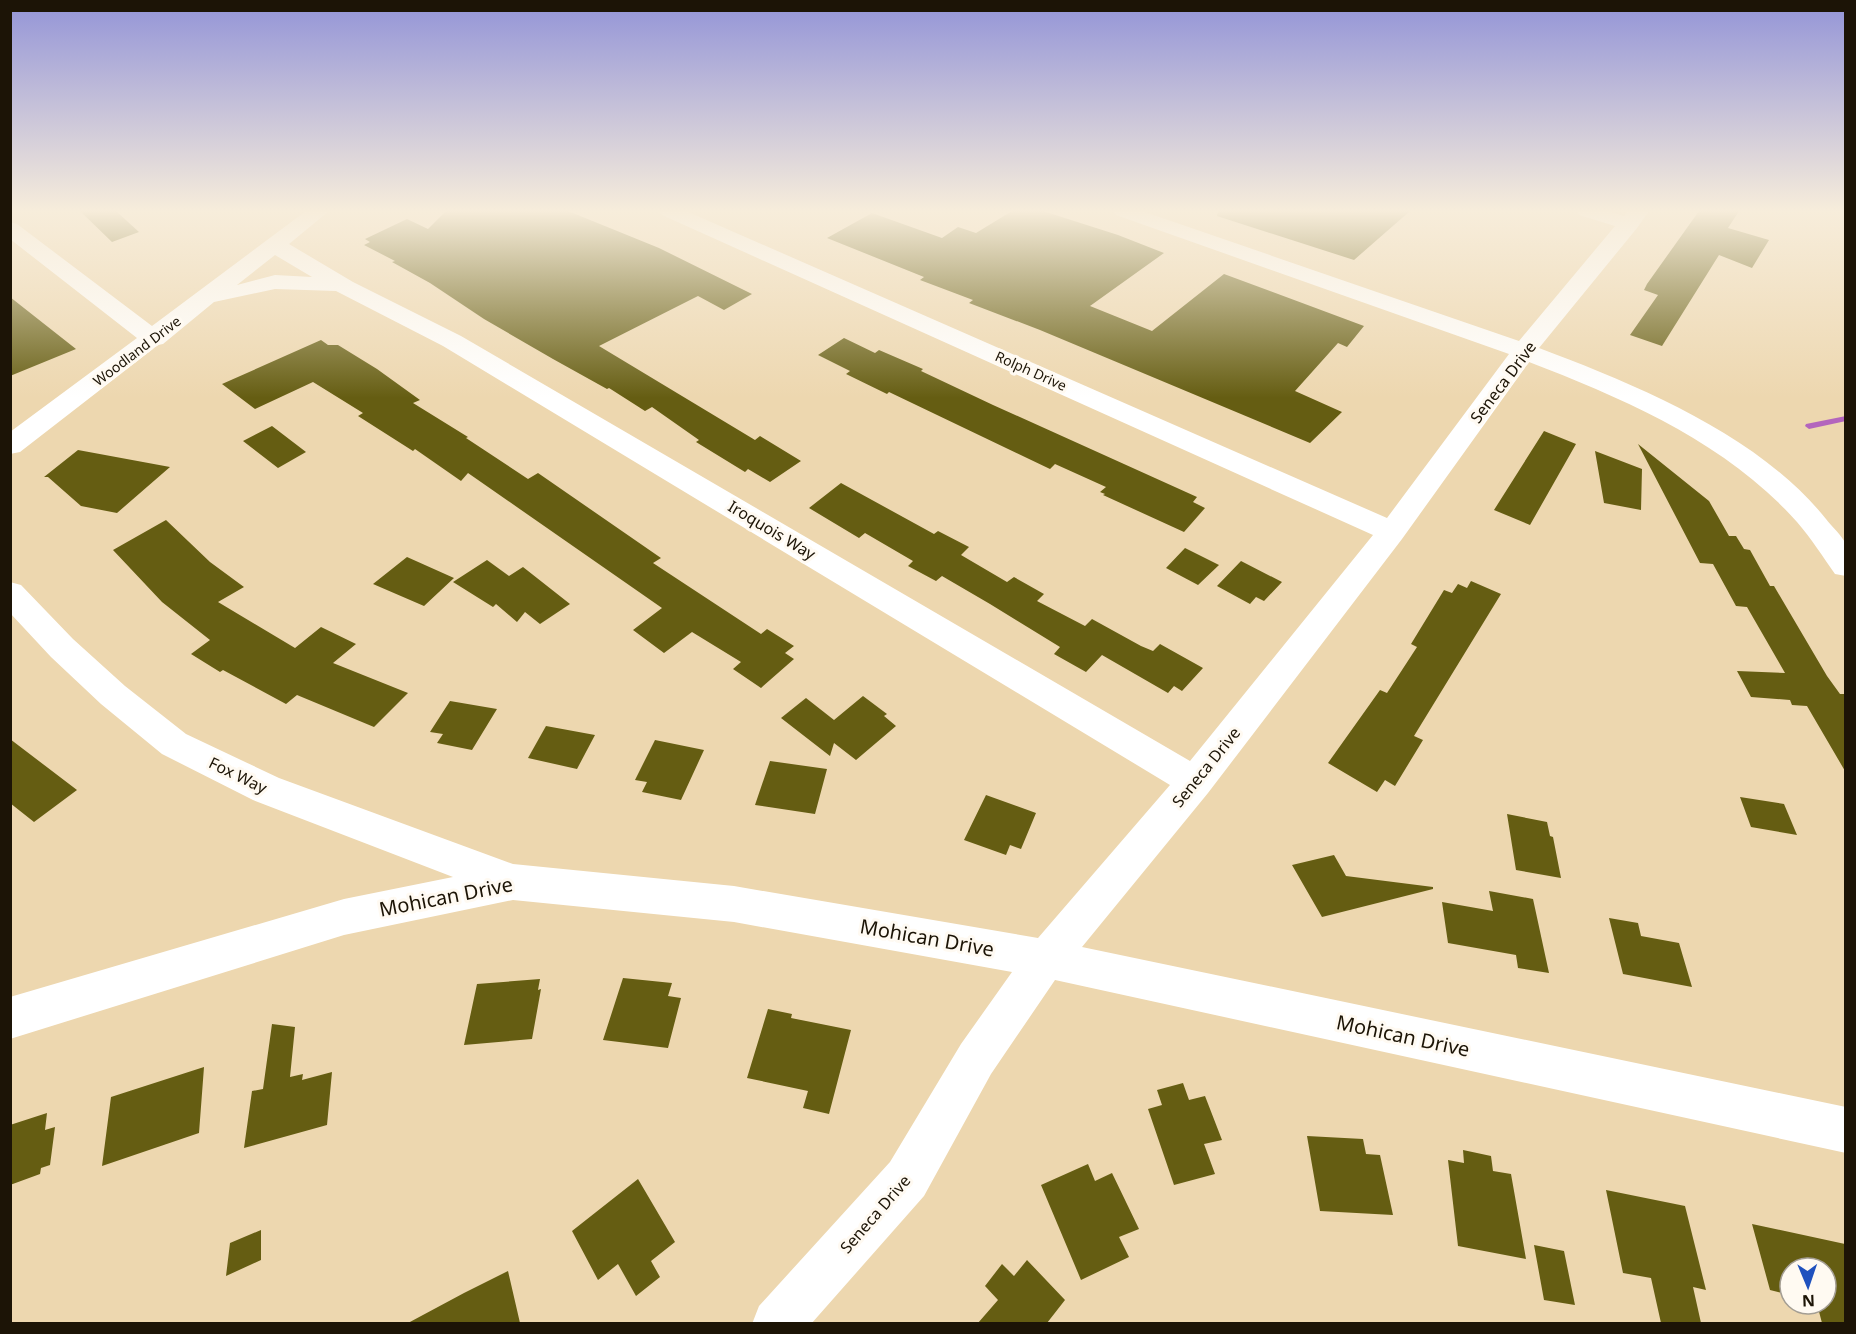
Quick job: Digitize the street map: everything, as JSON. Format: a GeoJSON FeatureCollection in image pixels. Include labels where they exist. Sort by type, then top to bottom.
{"type":"FeatureCollection","features":[{"type":"Feature","properties":{"kind":"street"},"geometry":{"type":"LineString","coordinates":[[69,273],[154,339]]}},
{"type":"Feature","properties":{"kind":"street","name":"Woodland Drive"},"geometry":{"type":"LineString","coordinates":[[10,446],[238,273]]}},
{"type":"Feature","properties":{"kind":"street","name":"Iroquois Way"},"geometry":{"type":"LineString","coordinates":[[322,273],[452,340],[1195,782]]}},
{"type":"Feature","properties":{"kind":"street","name":"Rolph Drive"},"geometry":{"type":"LineString","coordinates":[[809,273],[1392,532]]}},
{"type":"Feature","properties":{"kind":"street"},"geometry":{"type":"LineString","coordinates":[[1302,273],[1524,351],[1623,389],[1668,412],[1725,446],[1766,476],[1805,513],[1835,549],[1845,566]]}},
{"type":"Feature","properties":{"kind":"street","name":"Seneca Drive"},"geometry":{"type":"LineString","coordinates":[[777,1323],[907,1179],[976,1059],[1046,959],[1195,782],[1392,532],[1524,351],[1588,273]]}},
{"type":"Feature","properties":{"kind":"street","name":"Iroquois Way"},"geometry":{"type":"LineString","coordinates":[[202,302],[227,292],[275,282],[324,283],[345,287]]}},
{"type":"Feature","properties":{"kind":"street","name":"Fox Way"},"geometry":{"type":"LineString","coordinates":[[10,593],[96,680],[174,744],[266,789],[513,882]]}},
{"type":"Feature","properties":{"kind":"street","name":"Mohican Drive"},"geometry":{"type":"LineString","coordinates":[[10,1018],[344,917],[513,882],[734,904],[1046,959],[1845,1130]]}},
{"type":"Feature","properties":{"kind":"building"},"geometry":{"type":"Polygon","coordinates":[[[412,273],[710,273],[752,294],[724,310],[698,296],[599,346],[755,440],[760,436],[801,461],[770,482],[748,469],[745,472],[696,442],[699,440],[652,407],[645,411],[609,388],[607,389],[484,319],[412,273]]]}},
{"type":"Feature","properties":{"kind":"building"},"geometry":{"type":"Polygon","coordinates":[[[915,273],[1136,273],[1090,306],[1152,331],[1224,274],[1364,326],[1347,347],[1338,343],[1295,391],[1342,412],[1310,443],[1040,330],[969,303],[973,300],[920,280],[924,277],[915,273]]]}},
{"type":"Feature","properties":{"kind":"building"},"geometry":{"type":"Polygon","coordinates":[[[1655,273],[1708,273],[1662,346],[1630,335],[1658,295],[1644,290],[1655,273]]]}},
{"type":"Feature","properties":{"kind":"building"},"geometry":{"type":"Polygon","coordinates":[[[10,297],[76,349],[10,376],[10,297]]]}},
{"type":"Feature","properties":{"kind":"building"},"geometry":{"type":"Polygon","coordinates":[[[844,338],[875,353],[879,350],[923,369],[921,371],[993,405],[1197,497],[1193,502],[1205,508],[1184,532],[1103,495],[1105,494],[1100,492],[1106,487],[1055,464],[1050,469],[889,392],[887,394],[846,374],[850,371],[818,355],[844,338]]]}},
{"type":"Feature","properties":{"kind":"building"},"geometry":{"type":"Polygon","coordinates":[[[321,340],[328,345],[338,345],[377,369],[420,400],[413,403],[468,437],[466,438],[528,479],[538,473],[661,558],[653,563],[761,634],[767,629],[794,646],[785,653],[794,659],[761,688],[733,669],[741,662],[692,632],[664,653],[633,630],[662,608],[468,473],[461,481],[415,449],[413,451],[358,416],[363,413],[313,382],[255,409],[222,384],[321,340]]]}},
{"type":"Feature","properties":{"kind":"building"},"geometry":{"type":"Polygon","coordinates":[[[272,426],[306,452],[278,468],[243,441],[272,426]]]}},
{"type":"Feature","properties":{"kind":"building"},"geometry":{"type":"Polygon","coordinates":[[[1544,431],[1576,444],[1530,525],[1494,510],[1544,431]]]}},
{"type":"Feature","properties":{"kind":"building"},"geometry":{"type":"Polygon","coordinates":[[[1638,444],[1709,501],[1729,536],[1736,536],[1744,549],[1750,550],[1827,676],[1840,694],[1845,694],[1845,771],[1807,706],[1792,705],[1790,700],[1751,697],[1737,671],[1785,673],[1747,607],[1736,606],[1713,564],[1700,563],[1638,444]]]}},
{"type":"Feature","properties":{"kind":"building"},"geometry":{"type":"Polygon","coordinates":[[[78,450],[170,467],[117,513],[81,506],[48,477],[44,477],[78,450]]]}},
{"type":"Feature","properties":{"kind":"building"},"geometry":{"type":"Polygon","coordinates":[[[1595,451],[1642,469],[1641,510],[1604,503],[1595,451]]]}},
{"type":"Feature","properties":{"kind":"building"},"geometry":{"type":"Polygon","coordinates":[[[841,483],[934,534],[938,531],[969,547],[961,555],[1007,582],[1014,577],[1044,594],[1037,601],[1085,626],[1092,619],[1141,646],[1153,651],[1160,644],[1203,668],[1182,691],[1174,686],[1168,693],[1102,655],[1086,672],[1054,654],[1060,647],[990,604],[942,576],[936,581],[908,566],[913,561],[865,533],[859,538],[809,508],[841,483]]]}},
{"type":"Feature","properties":{"kind":"building"},"geometry":{"type":"Polygon","coordinates":[[[166,520],[210,562],[244,587],[218,602],[295,648],[321,627],[356,644],[333,663],[408,693],[374,727],[297,695],[286,704],[223,670],[220,672],[191,654],[210,640],[162,602],[113,550],[166,520]]]}},
{"type":"Feature","properties":{"kind":"building"},"geometry":{"type":"Polygon","coordinates":[[[1185,548],[1219,565],[1198,585],[1166,568],[1185,548]]]}},
{"type":"Feature","properties":{"kind":"building"},"geometry":{"type":"Polygon","coordinates":[[[407,557],[454,578],[424,606],[373,584],[407,557]]]}},
{"type":"Feature","properties":{"kind":"building"},"geometry":{"type":"Polygon","coordinates":[[[487,560],[509,576],[523,567],[570,604],[540,624],[525,612],[517,622],[496,604],[493,607],[453,582],[487,560]]]}},
{"type":"Feature","properties":{"kind":"building"},"geometry":{"type":"Polygon","coordinates":[[[1241,561],[1282,582],[1264,601],[1256,597],[1250,604],[1217,586],[1241,561]]]}},
{"type":"Feature","properties":{"kind":"building"},"geometry":{"type":"Polygon","coordinates":[[[1471,581],[1501,594],[1414,736],[1423,740],[1395,786],[1385,780],[1377,792],[1328,763],[1380,690],[1387,693],[1417,647],[1411,644],[1444,590],[1452,593],[1458,584],[1467,588],[1471,581]]]}},
{"type":"Feature","properties":{"kind":"building"},"geometry":{"type":"Polygon","coordinates":[[[863,696],[887,714],[884,716],[896,726],[856,760],[834,743],[830,756],[781,718],[806,698],[834,720],[863,696]]]}},
{"type":"Feature","properties":{"kind":"building"},"geometry":{"type":"Polygon","coordinates":[[[450,701],[497,709],[472,750],[437,743],[443,734],[430,732],[450,701]]]}},
{"type":"Feature","properties":{"kind":"building"},"geometry":{"type":"Polygon","coordinates":[[[546,726],[595,735],[577,769],[528,758],[546,726]]]}},
{"type":"Feature","properties":{"kind":"building"},"geometry":{"type":"Polygon","coordinates":[[[10,739],[77,790],[34,822],[10,803],[10,739]]]}},
{"type":"Feature","properties":{"kind":"building"},"geometry":{"type":"Polygon","coordinates":[[[655,740],[704,750],[681,800],[642,792],[647,782],[635,780],[655,740]]]}},
{"type":"Feature","properties":{"kind":"building"},"geometry":{"type":"Polygon","coordinates":[[[770,761],[827,769],[815,814],[755,805],[770,761]]]}},
{"type":"Feature","properties":{"kind":"building"},"geometry":{"type":"Polygon","coordinates":[[[986,795],[1036,813],[1021,849],[1010,845],[1006,855],[964,840],[986,795]]]}},
{"type":"Feature","properties":{"kind":"building"},"geometry":{"type":"Polygon","coordinates":[[[1740,797],[1784,804],[1797,835],[1751,827],[1740,797]]]}},
{"type":"Feature","properties":{"kind":"building"},"geometry":{"type":"Polygon","coordinates":[[[1507,814],[1547,822],[1550,836],[1553,837],[1561,878],[1516,870],[1507,814]]]}},
{"type":"Feature","properties":{"kind":"building"},"geometry":{"type":"Polygon","coordinates":[[[1334,855],[1346,876],[1433,887],[1433,889],[1322,917],[1292,865],[1334,855]]]}},
{"type":"Feature","properties":{"kind":"building"},"geometry":{"type":"Polygon","coordinates":[[[1489,891],[1533,899],[1549,973],[1518,968],[1516,955],[1448,943],[1442,902],[1493,911],[1489,891]]]}},
{"type":"Feature","properties":{"kind":"building"},"geometry":{"type":"Polygon","coordinates":[[[1609,918],[1638,923],[1641,936],[1679,943],[1692,987],[1623,974],[1609,918]]]}},
{"type":"Feature","properties":{"kind":"building"},"geometry":{"type":"Polygon","coordinates":[[[623,978],[672,983],[668,996],[681,998],[668,1048],[603,1040],[623,978]]]}},
{"type":"Feature","properties":{"kind":"building"},"geometry":{"type":"Polygon","coordinates":[[[540,979],[538,990],[541,989],[532,1039],[464,1045],[477,984],[540,979]]]}},
{"type":"Feature","properties":{"kind":"building"},"geometry":{"type":"Polygon","coordinates":[[[768,1009],[792,1014],[791,1018],[851,1030],[829,1114],[803,1108],[808,1091],[747,1078],[768,1009]]]}},
{"type":"Feature","properties":{"kind":"building"},"geometry":{"type":"Polygon","coordinates":[[[272,1024],[295,1027],[290,1077],[303,1074],[302,1080],[332,1072],[327,1125],[244,1148],[252,1091],[263,1089],[272,1024]]]}},
{"type":"Feature","properties":{"kind":"building"},"geometry":{"type":"Polygon","coordinates":[[[204,1067],[199,1133],[102,1166],[111,1097],[204,1067]]]}},
{"type":"Feature","properties":{"kind":"building"},"geometry":{"type":"Polygon","coordinates":[[[1183,1083],[1189,1100],[1205,1096],[1222,1140],[1204,1144],[1215,1174],[1174,1185],[1148,1109],[1162,1105],[1157,1090],[1183,1083]]]}},
{"type":"Feature","properties":{"kind":"building"},"geometry":{"type":"Polygon","coordinates":[[[47,1113],[45,1130],[55,1127],[50,1165],[41,1168],[40,1174],[10,1185],[10,1125],[47,1113]]]}},
{"type":"Feature","properties":{"kind":"building"},"geometry":{"type":"Polygon","coordinates":[[[1307,1136],[1363,1139],[1366,1154],[1380,1155],[1393,1215],[1320,1211],[1307,1136]]]}},
{"type":"Feature","properties":{"kind":"building"},"geometry":{"type":"Polygon","coordinates":[[[1463,1150],[1491,1156],[1493,1171],[1511,1174],[1526,1259],[1458,1246],[1448,1160],[1464,1163],[1463,1150]]]}},
{"type":"Feature","properties":{"kind":"building"},"geometry":{"type":"Polygon","coordinates":[[[1088,1164],[1095,1181],[1112,1173],[1139,1229],[1119,1237],[1129,1257],[1081,1280],[1041,1185],[1088,1164]]]}},
{"type":"Feature","properties":{"kind":"building"},"geometry":{"type":"Polygon","coordinates":[[[638,1179],[675,1242],[651,1261],[660,1277],[636,1296],[618,1264],[598,1280],[572,1231],[638,1179]]]}},
{"type":"Feature","properties":{"kind":"building"},"geometry":{"type":"Polygon","coordinates":[[[1606,1190],[1685,1206],[1706,1290],[1693,1287],[1701,1323],[1661,1323],[1651,1278],[1623,1273],[1606,1190]]]}},
{"type":"Feature","properties":{"kind":"building"},"geometry":{"type":"Polygon","coordinates":[[[1752,1224],[1845,1244],[1845,1323],[1822,1323],[1820,1316],[1838,1316],[1838,1256],[1778,1256],[1778,1292],[1770,1290],[1752,1224]]]}},
{"type":"Feature","properties":{"kind":"building"},"geometry":{"type":"Polygon","coordinates":[[[261,1230],[261,1260],[226,1276],[230,1243],[261,1230]]]}},
{"type":"Feature","properties":{"kind":"building"},"geometry":{"type":"Polygon","coordinates":[[[1534,1245],[1564,1251],[1575,1305],[1544,1300],[1534,1245]]]}},
{"type":"Feature","properties":{"kind":"building"},"geometry":{"type":"Polygon","coordinates":[[[1027,1260],[1065,1300],[1047,1323],[978,1323],[998,1300],[985,1286],[1002,1264],[1014,1276],[1027,1260]]]}},
{"type":"Feature","properties":{"kind":"building"},"geometry":{"type":"Polygon","coordinates":[[[508,1271],[520,1323],[408,1323],[464,1293],[508,1271]]]}},
{"type":"Feature","properties":{"kind":"waterway"},"geometry":{"type":"LineString","coordinates":[[1809,426],[1846,418]]}}]}
